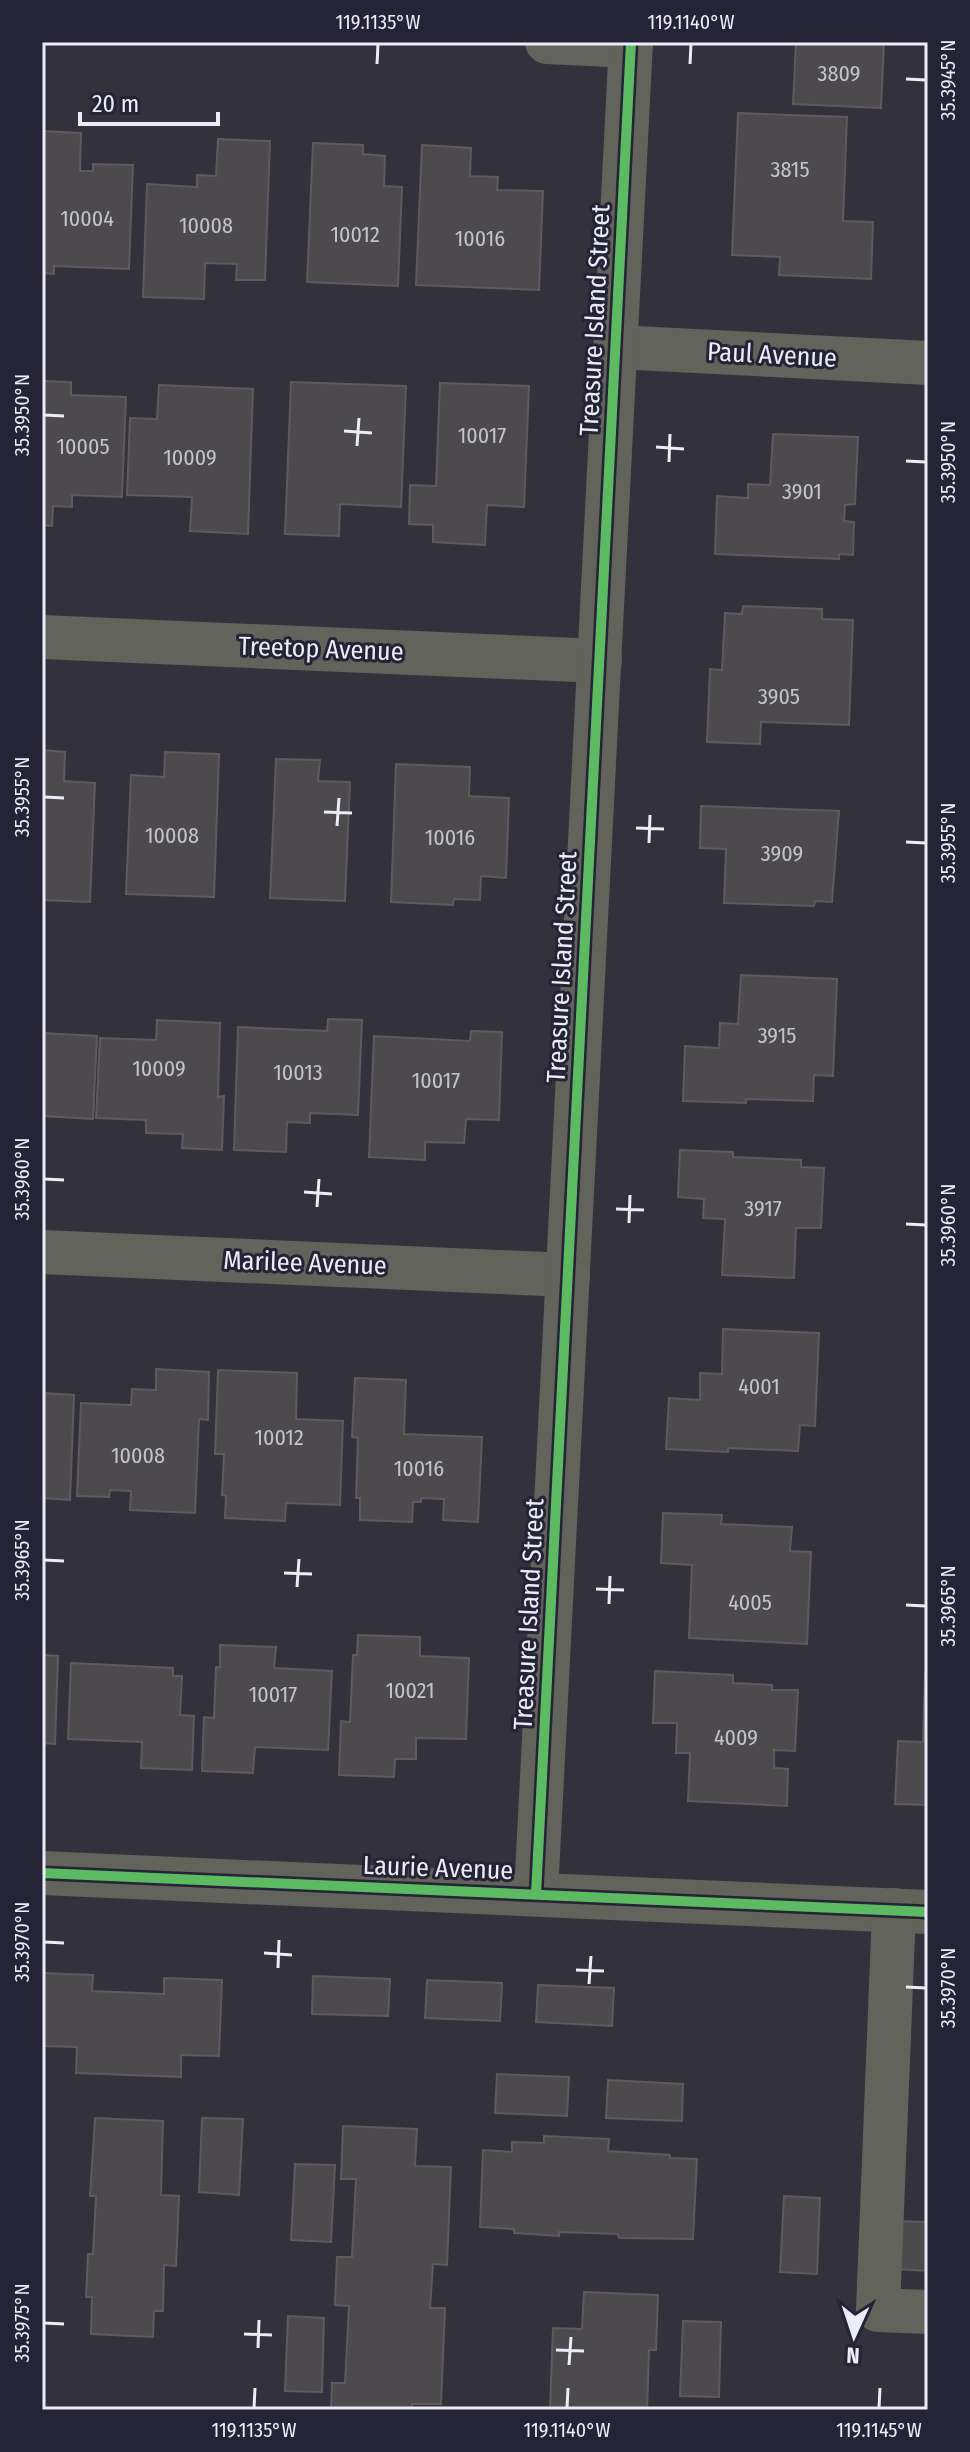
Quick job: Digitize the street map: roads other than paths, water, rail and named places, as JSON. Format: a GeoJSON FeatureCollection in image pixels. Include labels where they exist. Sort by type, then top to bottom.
{"type":"FeatureCollection","features":[{"type":"Feature","properties":{"kind":"street"},"geometry":{"type":"LineString","coordinates":[[547,42],[631,44]]}},
{"type":"Feature","properties":{"kind":"street","name":"Treasure Island Street"},"geometry":{"type":"LineString","coordinates":[[536,1894],[631,44]]}},
{"type":"Feature","properties":{"kind":"street","name":"Paul Avenue"},"geometry":{"type":"LineString","coordinates":[[616,347],[928,363]]}},
{"type":"Feature","properties":{"kind":"street","name":"Treetop Avenue"},"geometry":{"type":"LineString","coordinates":[[42,637],[600,661]]}},
{"type":"Feature","properties":{"kind":"street","name":"Marilee Avenue"},"geometry":{"type":"LineString","coordinates":[[42,1252],[568,1275]]}},
{"type":"Feature","properties":{"kind":"street","name":"Laurie Avenue"},"geometry":{"type":"LineString","coordinates":[[42,1873],[911,1911]]}},
{"type":"Feature","properties":{"kind":"street"},"geometry":{"type":"LineString","coordinates":[[911,1911],[878,2310],[928,2312]]}}]}
